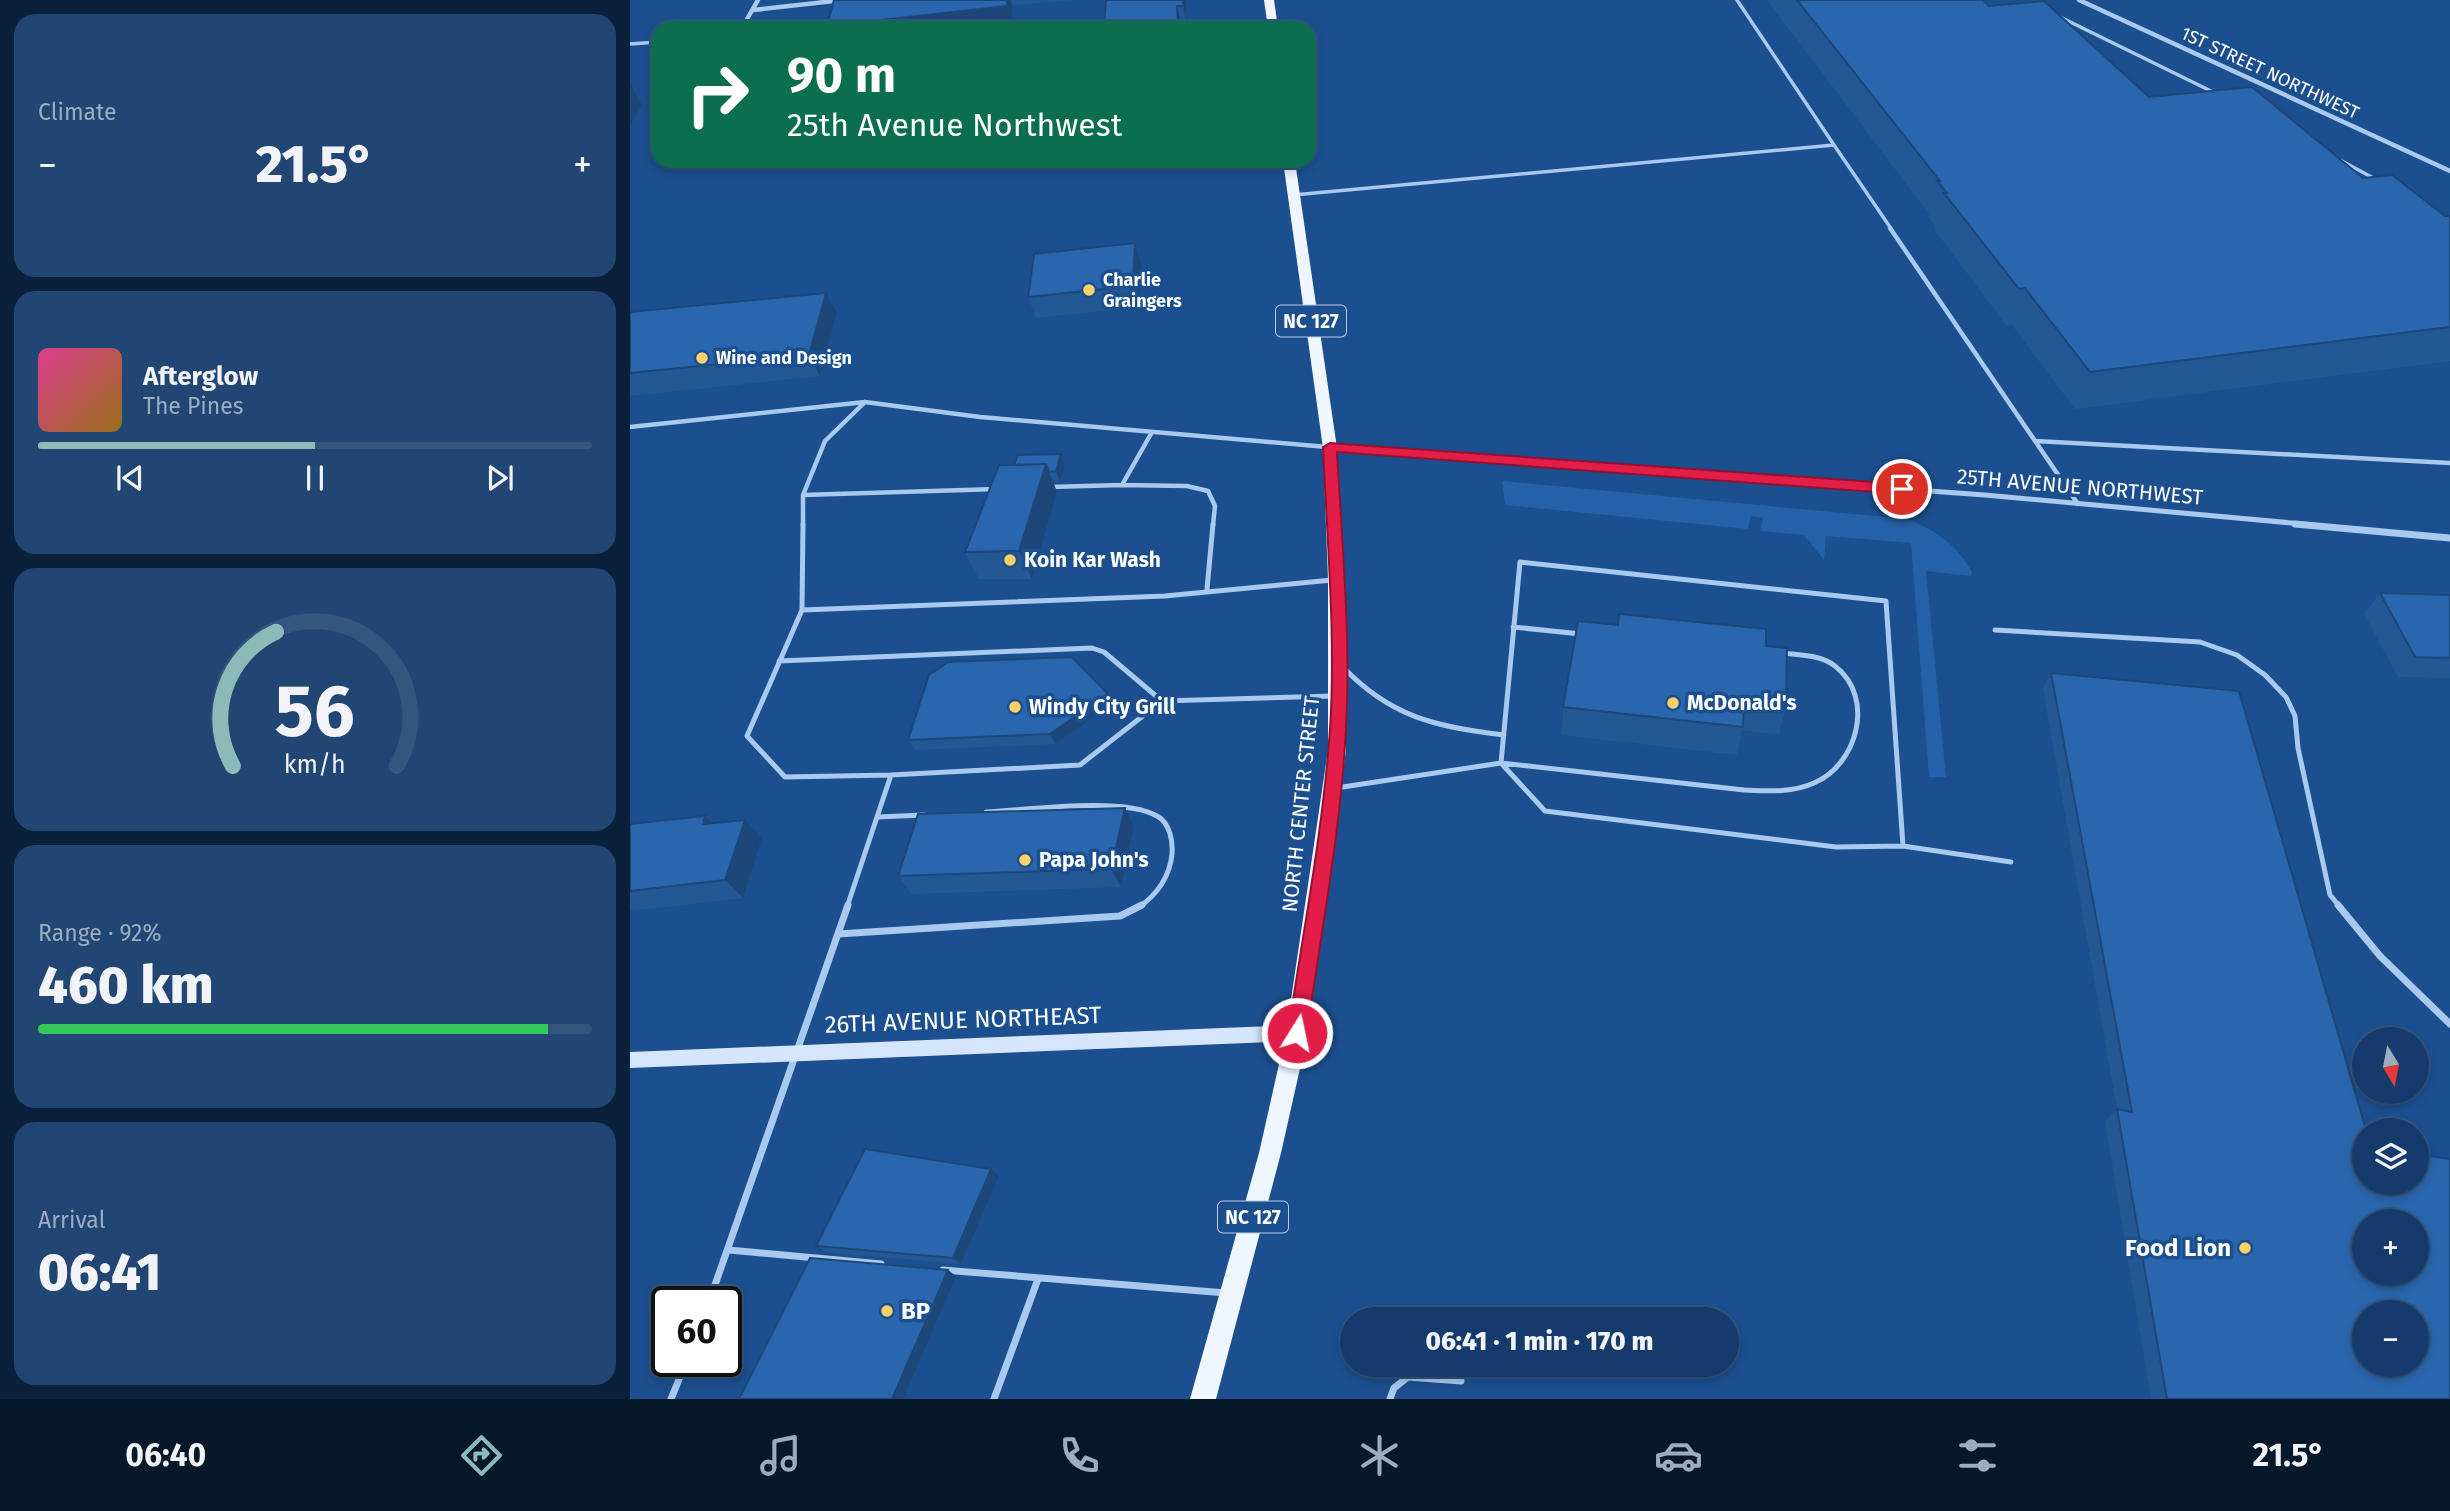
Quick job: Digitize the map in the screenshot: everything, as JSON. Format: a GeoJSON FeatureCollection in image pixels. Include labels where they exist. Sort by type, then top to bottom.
{"type":"FeatureCollection","features":[{"type":"Feature","properties":{"kind":"main road"},"geometry":{"type":"LineString","coordinates":[[1269,0],[1272,21]]}},
{"type":"Feature","properties":{"kind":"main road","name":"NORTH CENTER STREET"},"geometry":{"type":"LineString","coordinates":[[1203,1399],[1233,1294],[1297,1033],[1333,789],[1339,696],[1330,447],[1290,168]]}},
{"type":"Feature","properties":{"kind":"street"},"geometry":{"type":"LineString","coordinates":[[747,21],[758,0]]}},
{"type":"Feature","properties":{"kind":"street"},"geometry":{"type":"LineString","coordinates":[[754,10],[843,0]]}},
{"type":"Feature","properties":{"kind":"street","name":"1ST STREET NORTHWEST"},"geometry":{"type":"LineString","coordinates":[[2079,0],[2450,171]]}},
{"type":"Feature","properties":{"kind":"street","name":"25TH AVENUE NORTHWEST"},"geometry":{"type":"LineString","coordinates":[[1330,447],[2078,504],[2450,538]]}},
{"type":"Feature","properties":{"kind":"street","name":"26TH AVENUE NORTHEAST"},"geometry":{"type":"LineString","coordinates":[[630,1060],[799,1051],[1297,1033]]}},
{"type":"Feature","properties":{"kind":"lane"},"geometry":{"type":"LineString","coordinates":[[1737,0],[2078,504]]}},
{"type":"Feature","properties":{"kind":"lane"},"geometry":{"type":"LineString","coordinates":[[2050,12],[2224,97]]}},
{"type":"Feature","properties":{"kind":"lane"},"geometry":{"type":"LineString","coordinates":[[630,44],[651,42]]}},
{"type":"Feature","properties":{"kind":"lane"},"geometry":{"type":"LineString","coordinates":[[1293,195],[1835,145]]}},
{"type":"Feature","properties":{"kind":"lane"},"geometry":{"type":"LineString","coordinates":[[2332,155],[2379,181]]}},
{"type":"Feature","properties":{"kind":"lane"},"geometry":{"type":"LineString","coordinates":[[630,427],[865,402],[980,417],[1330,447]]}},
{"type":"Feature","properties":{"kind":"lane"},"geometry":{"type":"LineString","coordinates":[[865,402],[825,441],[803,495],[802,610],[747,736],[785,777],[891,775],[1080,765],[1162,701],[1339,696]]}},
{"type":"Feature","properties":{"kind":"lane"},"geometry":{"type":"LineString","coordinates":[[1122,485],[1152,432]]}},
{"type":"Feature","properties":{"kind":"lane"},"geometry":{"type":"LineString","coordinates":[[2035,441],[2450,463]]}},
{"type":"Feature","properties":{"kind":"lane"},"geometry":{"type":"LineString","coordinates":[[1039,487],[1187,486],[1208,491],[1215,506],[1207,589]]}},
{"type":"Feature","properties":{"kind":"lane"},"geometry":{"type":"LineString","coordinates":[[803,495],[1011,488]]}},
{"type":"Feature","properties":{"kind":"lane"},"geometry":{"type":"LineString","coordinates":[[1903,846],[1886,601],[1520,562],[1501,763],[1545,811],[1836,847],[1903,846],[2011,862]]}},
{"type":"Feature","properties":{"kind":"lane"},"geometry":{"type":"LineString","coordinates":[[802,610],[1166,596],[1207,589],[1336,579]]}},
{"type":"Feature","properties":{"kind":"lane"},"geometry":{"type":"LineString","coordinates":[[1513,627],[1583,634]]}},
{"type":"Feature","properties":{"kind":"lane"},"geometry":{"type":"LineString","coordinates":[[1995,629],[2200,642],[2237,655],[2265,675],[2286,697],[2295,716],[2298,748],[2330,895],[2380,956],[2450,1024]]}},
{"type":"Feature","properties":{"kind":"lane"},"geometry":{"type":"LineString","coordinates":[[779,661],[1092,648],[1104,652],[1162,701]]}},
{"type":"Feature","properties":{"kind":"lane"},"geometry":{"type":"LineString","coordinates":[[1333,789],[1438,770],[1501,763],[1745,790],[1773,791],[1813,784],[1831,774],[1852,748],[1856,733],[1855,694],[1844,674],[1835,665],[1800,655],[1773,652]]}},
{"type":"Feature","properties":{"kind":"lane"},"geometry":{"type":"LineString","coordinates":[[1338,660],[1374,699],[1407,716],[1441,727],[1504,735]]}},
{"type":"Feature","properties":{"kind":"lane"},"geometry":{"type":"LineString","coordinates":[[715,1286],[799,1051],[891,775]]}},
{"type":"Feature","properties":{"kind":"lane"},"geometry":{"type":"LineString","coordinates":[[838,934],[1120,916],[1141,907],[1155,894],[1170,867],[1170,832],[1160,817],[1152,813],[1122,807],[973,813]]}},
{"type":"Feature","properties":{"kind":"lane"},"geometry":{"type":"LineString","coordinates":[[877,817],[932,814]]}},
{"type":"Feature","properties":{"kind":"lane"},"geometry":{"type":"LineString","coordinates":[[729,1250],[891,1265]]}},
{"type":"Feature","properties":{"kind":"lane"},"geometry":{"type":"LineString","coordinates":[[931,1269],[1233,1294]]}},
{"type":"Feature","properties":{"kind":"lane"},"geometry":{"type":"LineString","coordinates":[[994,1399],[1038,1279]]}},
{"type":"Feature","properties":{"kind":"lane"},"geometry":{"type":"LineString","coordinates":[[1390,1399],[1395,1382],[1405,1376],[1461,1381]]}},
{"type":"Feature","properties":{"kind":"lane"},"geometry":{"type":"LineString","coordinates":[[671,1399],[679,1377]]}},
{"type":"Feature","properties":{"kind":"shaded area"},"geometry":{"type":"Polygon","coordinates":[[[1502,481],[1907,519],[1936,533],[1960,554],[1972,572],[1971,576],[1926,571],[1946,777],[1929,777],[1911,543],[1826,536],[1824,560],[1804,535],[1760,531],[1763,518],[1751,516],[1748,529],[1505,505],[1502,481]]]}},
{"type":"Feature","properties":{"kind":"building"},"geometry":{"type":"Polygon","coordinates":[[[834,0],[1007,0],[1007,6],[872,21],[828,21],[834,0]]]}},
{"type":"Feature","properties":{"kind":"building"},"geometry":{"type":"Polygon","coordinates":[[[1106,0],[1183,0],[1183,6],[1177,6],[1178,21],[1104,21],[1106,0]]]}},
{"type":"Feature","properties":{"kind":"building"},"geometry":{"type":"Polygon","coordinates":[[[1797,0],[1983,0],[1989,6],[2044,1],[2149,97],[2252,87],[2363,178],[2392,175],[2445,216],[2450,216],[2450,327],[2090,372],[2025,288],[2019,289],[1944,193],[1947,193],[1937,181],[1940,181],[1797,0]]]}},
{"type":"Feature","properties":{"kind":"building"},"geometry":{"type":"Polygon","coordinates":[[[1135,243],[1133,286],[1028,297],[1034,254],[1135,243]]]}},
{"type":"Feature","properties":{"kind":"building"},"geometry":{"type":"Polygon","coordinates":[[[826,293],[809,355],[630,373],[630,312],[826,293]]]}},
{"type":"Feature","properties":{"kind":"building"},"geometry":{"type":"Polygon","coordinates":[[[1061,454],[1056,471],[1049,472],[1046,464],[1014,465],[1018,455],[1061,454]]]}},
{"type":"Feature","properties":{"kind":"building"},"geometry":{"type":"Polygon","coordinates":[[[1046,464],[1019,551],[965,552],[999,465],[1046,464]]]}},
{"type":"Feature","properties":{"kind":"building"},"geometry":{"type":"Polygon","coordinates":[[[2380,593],[2450,595],[2450,658],[2415,657],[2380,593]]]}},
{"type":"Feature","properties":{"kind":"building","name":"McDonald's"},"geometry":{"type":"Polygon","coordinates":[[[1619,614],[1766,629],[1766,646],[1787,648],[1786,706],[1744,701],[1743,727],[1563,707],[1578,621],[1618,625],[1619,614]]]}},
{"type":"Feature","properties":{"kind":"building","name":"Windy City Grill"},"geometry":{"type":"Polygon","coordinates":[[[1072,657],[1108,694],[1050,734],[908,740],[929,675],[948,662],[1072,657]]]}},
{"type":"Feature","properties":{"kind":"building"},"geometry":{"type":"Polygon","coordinates":[[[2051,673],[2239,691],[2352,1082],[2352,1104],[2358,1104],[2363,1118],[2352,1118],[2352,1195],[2429,1195],[2429,1156],[2450,1159],[2450,1399],[2167,1399],[2117,1109],[2132,1112],[2051,673]]]}},
{"type":"Feature","properties":{"kind":"building","name":"Papa John's"},"geometry":{"type":"Polygon","coordinates":[[[1125,808],[1111,869],[898,876],[918,814],[1125,808]]]}},
{"type":"Feature","properties":{"kind":"building"},"geometry":{"type":"Polygon","coordinates":[[[705,816],[703,824],[745,820],[725,880],[630,891],[630,824],[705,816]]]}},
{"type":"Feature","properties":{"kind":"building"},"geometry":{"type":"Polygon","coordinates":[[[865,1149],[991,1169],[953,1258],[816,1246],[865,1149]]]}},
{"type":"Feature","properties":{"kind":"building"},"geometry":{"type":"Polygon","coordinates":[[[810,1258],[948,1270],[892,1399],[739,1399],[810,1258]]]}},
{"type":"Feature","properties":{"kind":"place","name":"Charlie Graingers"},"geometry":{"type":"Point","coordinates":[1089,290]}},
{"type":"Feature","properties":{"kind":"place","name":"Wine and Design"},"geometry":{"type":"Point","coordinates":[702,358]}},
{"type":"Feature","properties":{"kind":"place","name":"Koin Kar Wash"},"geometry":{"type":"Point","coordinates":[1010,560]}},
{"type":"Feature","properties":{"kind":"place","name":"McDonald's"},"geometry":{"type":"Point","coordinates":[1673,703]}},
{"type":"Feature","properties":{"kind":"place","name":"Windy City Grill"},"geometry":{"type":"Point","coordinates":[1015,707]}},
{"type":"Feature","properties":{"kind":"place","name":"Papa John's"},"geometry":{"type":"Point","coordinates":[1025,860]}},
{"type":"Feature","properties":{"kind":"place","name":"Food Lion"},"geometry":{"type":"Point","coordinates":[2245,1248]}},
{"type":"Feature","properties":{"kind":"place","name":"BP"},"geometry":{"type":"Point","coordinates":[887,1311]}},
{"type":"Feature","properties":{"kind":"route"},"geometry":{"type":"LineString","coordinates":[[1297,1033],[1308,971],[1337,750],[1339,696],[1330,447],[1902,489]]}}]}
